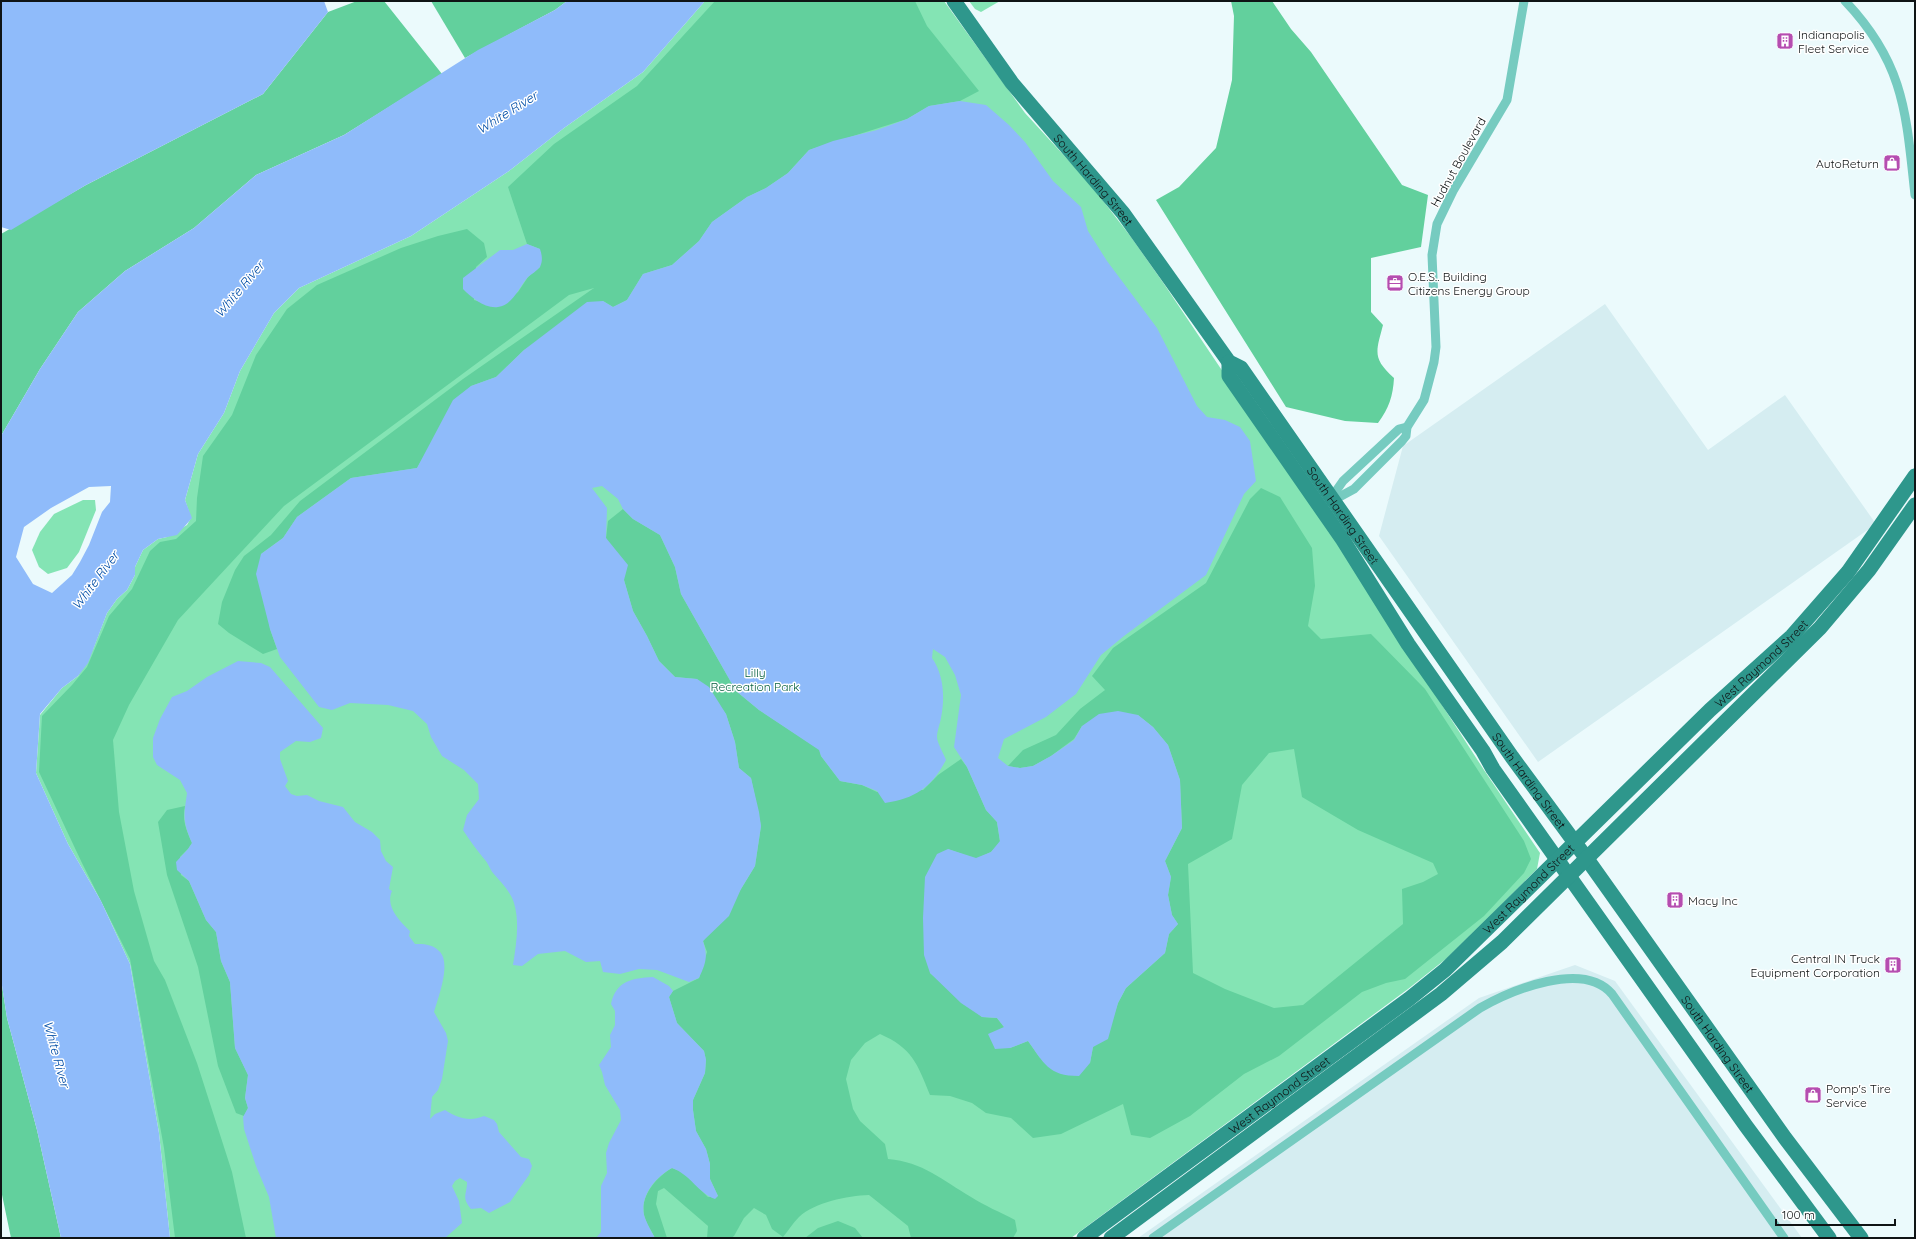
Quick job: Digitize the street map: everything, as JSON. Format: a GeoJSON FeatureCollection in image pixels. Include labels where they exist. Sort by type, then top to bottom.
{"type":"FeatureCollection","features":[{"type":"Feature","properties":{"kind":"main road","name":"South Harding Street"},"geometry":{"type":"LineString","coordinates":[[954,1],[1012,83],[1123,213],[1229,362],[1229,376],[1474,702],[1576,843],[1745,1083],[1828,1196],[1861,1238]]}},
{"type":"Feature","properties":{"kind":"main road","name":"West Raymond Street"},"geometry":{"type":"LineString","coordinates":[[1084,1238],[1424,987],[1464,952],[1710,710],[1802,625],[1861,555],[1915,476]]}},
{"type":"Feature","properties":{"kind":"main road","name":"South Harding Street"},"geometry":{"type":"LineString","coordinates":[[1326,504],[1346,546],[1408,644],[1484,751],[1493,769],[1726,1098],[1829,1238]]}},
{"type":"Feature","properties":{"kind":"main road","name":"West Raymond Street"},"geometry":{"type":"LineString","coordinates":[[1111,1238],[1447,989],[1502,942],[1829,618],[1869,570],[1915,505]]}},
{"type":"Feature","properties":{"kind":"main road"},"geometry":{"type":"LineString","coordinates":[[1456,712],[1474,702]]}},
{"type":"Feature","properties":{"kind":"main road"},"geometry":{"type":"LineString","coordinates":[[1726,1098],[1745,1083]]}},
{"type":"Feature","properties":{"kind":"main road"},"geometry":{"type":"LineString","coordinates":[[1808,1211],[1828,1196]]}},
{"type":"Feature","properties":{"kind":"main road"},"geometry":{"type":"LineString","coordinates":[[1114,1215],[1124,1228]]}},
{"type":"Feature","properties":{"kind":"street","name":"Hudnut Boulevard"},"geometry":{"type":"LineString","coordinates":[[1326,504],[1354,489],[1406,436],[1407,427],[1424,400],[1434,362],[1436,347],[1432,255],[1437,224],[1453,191],[1506,100],[1524,1]]}},
{"type":"Feature","properties":{"kind":"street"},"geometry":{"type":"LineString","coordinates":[[1845,1],[1861,18],[1876,38],[1896,78],[1907,125],[1915,195]]}},
{"type":"Feature","properties":{"kind":"street","name":"Hudnut Boulevard"},"geometry":{"type":"LineString","coordinates":[[1326,504],[1343,481],[1399,429],[1407,427]]}},
{"type":"Feature","properties":{"kind":"street"},"geometry":{"type":"LineString","coordinates":[[1154,1238],[1480,1008],[1504,995],[1527,987],[1550,982],[1584,979],[1600,983],[1612,994],[1785,1237]]}},
{"type":"Feature","properties":{"kind":"shaded area"},"geometry":{"type":"Polygon","coordinates":[[[1605,304],[1708,450],[1785,395],[1876,524],[1538,762],[1379,536],[1403,446],[1605,304]]]}},
{"type":"Feature","properties":{"kind":"shaded area"},"geometry":{"type":"Polygon","coordinates":[[[1575,965],[1615,981],[1802,1238],[1138,1238],[1479,998],[1575,965]]]}},
{"type":"Feature","properties":{"kind":"green space"},"geometry":{"type":"Polygon","coordinates":[[[357,1],[384,1],[442,74],[344,135],[256,175],[194,228],[125,271],[78,312],[40,369],[1,436],[1,234],[86,185],[263,94],[328,12],[357,1]]]}},
{"type":"Feature","properties":{"kind":"green space"},"geometry":{"type":"Polygon","coordinates":[[[431,1],[567,1],[555,10],[465,58],[431,1]]]}},
{"type":"Feature","properties":{"kind":"green space","name":"Lilly Recreation Park"},"geometry":{"type":"Polygon","coordinates":[[[705,1],[944,1],[1025,113],[1090,184],[1131,237],[1162,281],[1321,518],[1484,770],[1540,853],[1537,869],[1447,958],[1408,989],[1071,1238],[170,1238],[159,1133],[130,964],[101,901],[68,844],[36,773],[40,715],[62,688],[78,676],[93,649],[107,613],[117,599],[127,590],[135,575],[135,567],[143,550],[158,539],[167,537],[187,525],[191,518],[185,500],[198,454],[224,413],[240,371],[274,313],[299,288],[411,236],[509,171],[564,128],[643,72],[705,1]]]}},
{"type":"Feature","properties":{"kind":"green space"},"geometry":{"type":"Polygon","coordinates":[[[715,1],[915,1],[927,26],[979,91],[960,101],[929,106],[907,119],[809,150],[788,173],[766,188],[747,197],[712,222],[699,241],[672,265],[643,274],[627,300],[613,307],[603,301],[524,350],[496,377],[471,386],[428,449],[417,468],[351,478],[297,517],[283,538],[261,554],[270,629],[277,649],[263,654],[229,633],[218,624],[222,602],[235,570],[244,556],[271,535],[300,501],[463,379],[594,288],[569,295],[284,506],[178,620],[129,705],[113,740],[119,812],[134,891],[154,961],[165,980],[197,1063],[232,1172],[246,1238],[175,1238],[164,1148],[130,959],[39,772],[42,716],[87,667],[109,616],[132,589],[150,551],[160,542],[176,539],[196,521],[197,498],[203,456],[232,415],[256,355],[287,309],[317,285],[401,248],[438,236],[467,229],[484,243],[487,257],[476,267],[474,300],[497,307],[518,292],[528,277],[540,267],[540,249],[527,244],[508,187],[554,144],[637,86],[715,1]]]}},
{"type":"Feature","properties":{"kind":"green space"},"geometry":{"type":"Polygon","coordinates":[[[969,1],[1000,1],[981,12],[975,9],[969,1]]]}},
{"type":"Feature","properties":{"kind":"green space"},"geometry":{"type":"Polygon","coordinates":[[[1231,1],[1272,1],[1291,29],[1311,52],[1402,185],[1428,195],[1421,247],[1371,258],[1371,312],[1383,325],[1378,348],[1379,360],[1394,378],[1390,402],[1378,423],[1345,421],[1286,407],[1156,200],[1179,187],[1216,148],[1232,80],[1234,16],[1231,1]]]}},
{"type":"Feature","properties":{"kind":"green space"},"geometry":{"type":"Polygon","coordinates":[[[1261,488],[1280,497],[1312,548],[1315,586],[1308,626],[1321,639],[1371,634],[1425,689],[1524,841],[1531,859],[1524,873],[1484,916],[1405,979],[1386,983],[1362,992],[1279,1056],[1244,1074],[1190,1116],[1150,1138],[1131,1135],[1123,1104],[1061,1134],[1033,1138],[1011,1118],[986,1113],[972,1103],[950,1096],[930,1095],[917,1065],[906,1051],[891,1039],[880,1034],[865,1043],[851,1060],[846,1079],[853,1109],[860,1121],[885,1144],[888,1159],[912,1164],[922,1168],[982,1203],[1015,1220],[1017,1231],[1013,1238],[911,1238],[908,1226],[869,1195],[841,1198],[814,1207],[799,1217],[783,1237],[772,1229],[766,1215],[754,1208],[744,1218],[734,1236],[731,1238],[707,1238],[708,1226],[664,1188],[658,1191],[656,1204],[667,1238],[655,1238],[645,1218],[643,1210],[644,1203],[650,1189],[660,1177],[672,1168],[683,1172],[708,1197],[718,1196],[710,1179],[710,1164],[706,1149],[696,1131],[693,1110],[693,1100],[705,1073],[706,1060],[704,1051],[677,1023],[669,997],[673,991],[699,978],[707,952],[703,941],[741,889],[755,866],[761,826],[751,778],[739,768],[735,742],[726,714],[697,679],[675,677],[659,661],[633,611],[624,580],[606,538],[608,521],[623,509],[633,519],[660,535],[675,567],[681,594],[736,691],[759,710],[820,750],[821,756],[840,781],[862,785],[877,792],[923,790],[938,775],[961,759],[967,767],[986,810],[997,822],[1000,842],[991,852],[976,859],[948,849],[930,973],[982,1017],[997,1018],[1004,1027],[1010,1048],[1028,1041],[1040,1058],[1090,1063],[1093,1047],[1114,1015],[1118,1003],[1126,988],[1165,953],[1169,934],[1178,924],[1172,915],[1168,895],[1171,877],[1165,861],[1182,828],[1180,780],[1168,745],[1153,727],[1138,715],[1082,726],[1074,739],[1051,756],[1033,766],[1020,768],[1008,766],[1023,750],[1056,735],[1080,709],[1105,690],[1092,676],[1113,648],[1206,583],[1250,499],[1261,488]],[[1294,749],[1269,753],[1242,785],[1232,839],[1188,864],[1193,973],[1225,989],[1274,1008],[1303,1005],[1403,924],[1402,889],[1423,882],[1438,874],[1433,863],[1358,830],[1302,797],[1294,749]]]}},
{"type":"Feature","properties":{"kind":"green space"},"geometry":{"type":"Polygon","coordinates":[[[83,500],[95,500],[96,510],[79,552],[67,568],[48,574],[39,567],[32,550],[40,532],[54,514],[83,500]]]}},
{"type":"Feature","properties":{"kind":"green space"},"geometry":{"type":"Polygon","coordinates":[[[185,806],[185,824],[192,843],[180,857],[181,875],[189,881],[206,920],[216,932],[221,961],[230,982],[235,1048],[248,1075],[245,1098],[248,1108],[244,1116],[236,1113],[218,1066],[198,967],[167,875],[158,822],[167,810],[185,806]]]}},
{"type":"Feature","properties":{"kind":"green space"},"geometry":{"type":"Polygon","coordinates":[[[1,979],[7,1018],[37,1130],[61,1238],[11,1238],[1,1190],[1,979]]]}},
{"type":"Feature","properties":{"kind":"green space"},"geometry":{"type":"Polygon","coordinates":[[[838,1221],[855,1228],[863,1238],[805,1238],[818,1228],[838,1221]]]}},
{"type":"Feature","properties":{"kind":"water"},"geometry":{"type":"Polygon","coordinates":[[[1,1],[324,1],[328,12],[263,94],[86,185],[11,230],[1,227],[1,1]]]}},
{"type":"Feature","properties":{"kind":"water","name":"White River"},"geometry":{"type":"Polygon","coordinates":[[[567,1],[705,1],[643,72],[564,128],[509,171],[411,236],[299,288],[274,313],[240,371],[224,413],[198,454],[185,500],[192,518],[177,535],[158,539],[143,550],[135,567],[135,575],[127,590],[117,599],[107,613],[88,663],[78,676],[62,688],[40,714],[36,773],[68,844],[101,901],[130,964],[159,1133],[170,1238],[61,1238],[37,1130],[7,1018],[1,979],[1,436],[40,369],[78,312],[125,271],[194,228],[256,175],[344,135],[478,50],[555,10],[567,1]],[[111,486],[89,487],[51,508],[24,527],[16,557],[33,584],[52,593],[72,575],[89,545],[102,512],[110,502],[111,486]]]}},
{"type":"Feature","properties":{"kind":"water"},"geometry":{"type":"Polygon","coordinates":[[[960,101],[986,105],[1009,125],[1025,142],[1053,181],[1081,207],[1088,231],[1107,261],[1157,328],[1197,406],[1207,417],[1225,420],[1240,427],[1250,441],[1256,481],[1244,494],[1206,575],[1101,655],[1076,694],[1046,717],[1004,739],[998,758],[1008,766],[1020,768],[1033,766],[1074,740],[1082,726],[1099,714],[1118,711],[1138,715],[1153,727],[1168,745],[1180,780],[1182,828],[1165,861],[1171,877],[1168,895],[1172,915],[1178,924],[1169,934],[1165,953],[1126,988],[1118,1003],[1108,1039],[1093,1047],[1090,1063],[1079,1076],[1060,1074],[1053,1071],[1043,1062],[1028,1041],[1010,1048],[995,1049],[988,1034],[1004,1027],[997,1018],[982,1017],[961,1003],[930,973],[924,955],[923,918],[925,877],[937,854],[948,849],[976,858],[991,852],[1000,841],[997,822],[986,810],[967,767],[954,747],[961,695],[955,675],[945,657],[933,649],[932,658],[939,672],[943,695],[941,720],[937,737],[946,760],[934,778],[922,790],[906,798],[885,803],[877,791],[862,785],[840,781],[821,756],[819,750],[759,710],[736,691],[681,594],[675,567],[660,535],[633,519],[623,509],[618,499],[602,486],[592,488],[607,508],[606,538],[628,565],[624,580],[633,611],[659,661],[675,677],[697,679],[709,687],[726,714],[735,742],[739,768],[751,778],[761,826],[755,866],[741,889],[729,916],[703,941],[706,960],[699,978],[689,982],[657,970],[639,969],[620,974],[603,972],[600,961],[586,962],[565,951],[538,954],[522,966],[513,965],[517,918],[513,899],[463,830],[467,815],[479,799],[478,784],[464,770],[442,756],[431,737],[427,724],[413,711],[388,705],[350,703],[332,710],[319,707],[280,657],[270,629],[256,574],[261,554],[283,538],[297,517],[351,478],[417,468],[453,400],[471,386],[496,377],[524,350],[587,302],[603,301],[613,307],[627,300],[643,274],[672,265],[699,241],[712,222],[747,197],[766,188],[788,173],[809,150],[833,141],[877,130],[907,119],[929,106],[960,101]]]}},
{"type":"Feature","properties":{"kind":"water"},"geometry":{"type":"Polygon","coordinates":[[[527,244],[540,249],[542,258],[541,265],[528,277],[508,303],[498,307],[488,306],[474,299],[463,289],[463,278],[500,250],[513,250],[527,244]]]}},
{"type":"Feature","properties":{"kind":"water"},"geometry":{"type":"Polygon","coordinates":[[[238,661],[261,663],[270,667],[323,728],[321,738],[310,742],[296,741],[280,752],[280,759],[288,781],[285,786],[291,794],[297,796],[307,795],[319,801],[343,807],[355,822],[372,832],[380,840],[381,851],[386,861],[393,867],[389,889],[392,891],[390,902],[394,913],[410,931],[409,936],[415,944],[425,944],[434,947],[443,956],[443,980],[434,1012],[446,1033],[448,1041],[442,1079],[438,1090],[432,1097],[430,1119],[435,1114],[445,1110],[454,1115],[468,1119],[484,1116],[494,1120],[497,1124],[499,1132],[521,1157],[529,1159],[532,1166],[529,1175],[510,1202],[489,1213],[481,1208],[471,1209],[465,1199],[467,1182],[460,1178],[455,1181],[452,1186],[459,1201],[462,1223],[445,1238],[276,1238],[269,1197],[256,1166],[244,1129],[243,1117],[248,1108],[245,1098],[248,1075],[235,1048],[230,982],[221,961],[216,932],[206,920],[189,881],[177,870],[176,862],[192,843],[185,823],[187,793],[180,780],[157,765],[153,757],[153,738],[160,719],[172,697],[187,691],[207,677],[238,661]]]}},
{"type":"Feature","properties":{"kind":"water"},"geometry":{"type":"Polygon","coordinates":[[[653,977],[669,986],[673,991],[669,997],[677,1023],[704,1051],[706,1060],[705,1073],[693,1100],[693,1110],[696,1131],[706,1149],[710,1164],[710,1179],[718,1196],[715,1199],[704,1193],[679,1171],[672,1168],[660,1176],[650,1187],[644,1200],[644,1215],[655,1238],[596,1238],[601,1232],[601,1186],[607,1173],[606,1153],[609,1143],[621,1120],[620,1110],[605,1085],[599,1065],[611,1047],[610,1035],[615,1025],[615,1011],[611,1004],[613,996],[617,990],[626,982],[638,978],[653,977]]]}},
{"type":"Feature","properties":{"kind":"place","name":"Indianapolis Fleet Service"},"geometry":{"type":"Point","coordinates":[1785,41]}},
{"type":"Feature","properties":{"kind":"place","name":"AutoReturn"},"geometry":{"type":"Point","coordinates":[1892,163]}},
{"type":"Feature","properties":{"kind":"place","name":"O.E.S.. Building Citizens Energy Group"},"geometry":{"type":"Point","coordinates":[1395,283]}},
{"type":"Feature","properties":{"kind":"place","name":"Macy Inc"},"geometry":{"type":"Point","coordinates":[1675,900]}},
{"type":"Feature","properties":{"kind":"place","name":"Central IN Truck Equipment Corporation"},"geometry":{"type":"Point","coordinates":[1893,965]}},
{"type":"Feature","properties":{"kind":"place","name":"Pomp's Tire Service"},"geometry":{"type":"Point","coordinates":[1813,1095]}}]}
